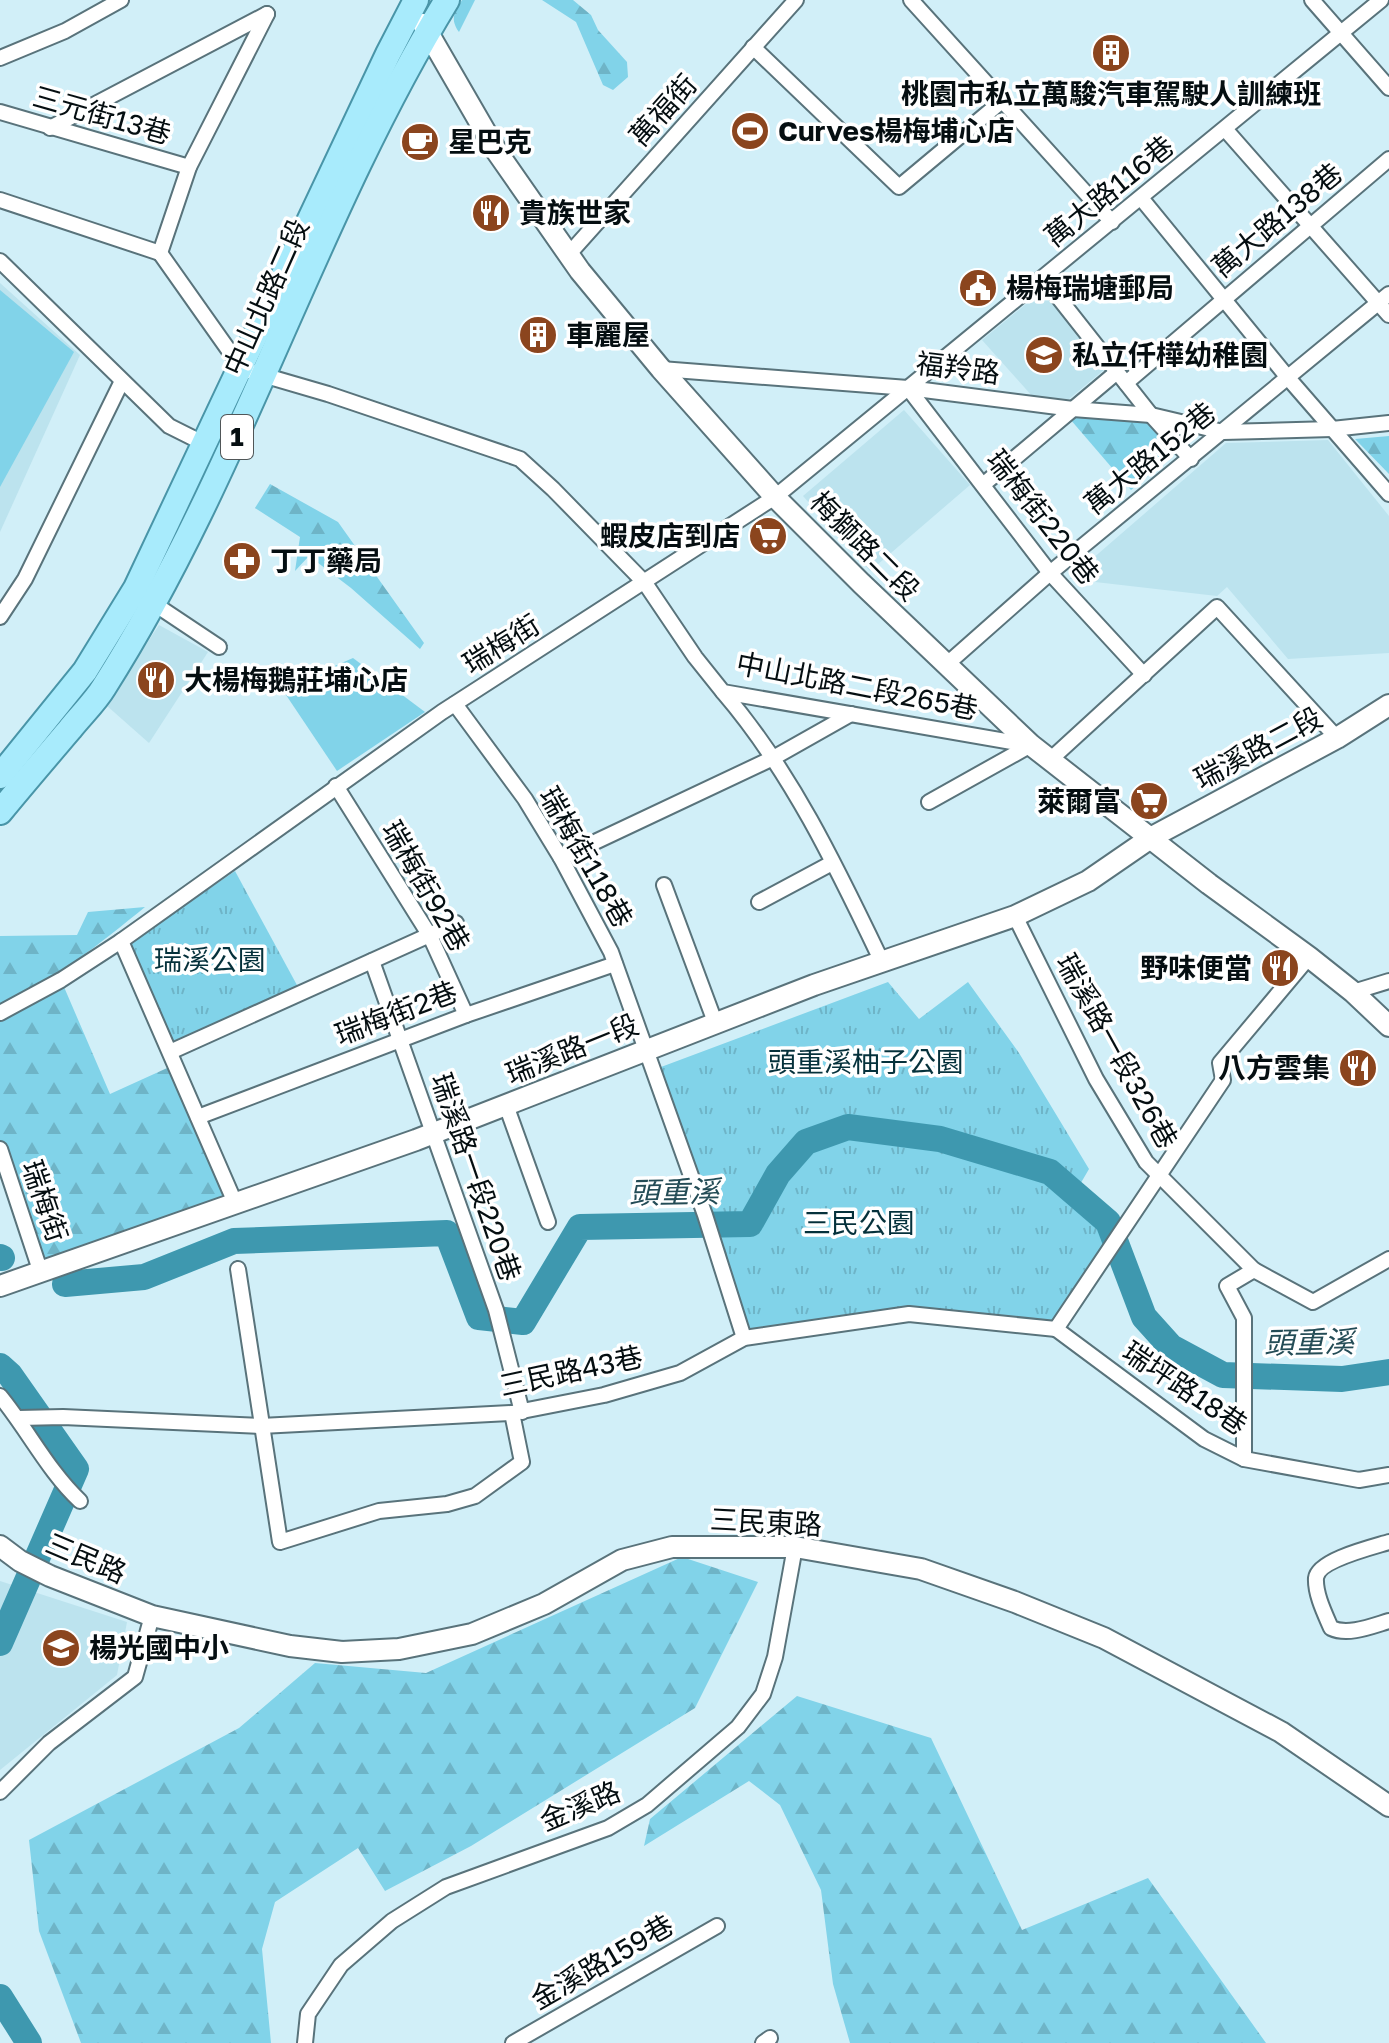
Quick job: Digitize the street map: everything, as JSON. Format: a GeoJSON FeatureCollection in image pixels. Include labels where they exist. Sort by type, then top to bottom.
{"type":"FeatureCollection","features":[{"type":"Feature","properties":{"kind":"main road","name":"中山北路二段"},"geometry":{"type":"LineString","coordinates":[[3,804],[103,690],[153,603],[228,457],[252,373],[388,54],[415,0]]}},
{"type":"Feature","properties":{"kind":"main road","name":"中山北路二段"},"geometry":{"type":"LineString","coordinates":[[0,776],[85,671],[136,588],[206,444],[252,373],[426,33],[447,0]]}},
{"type":"Feature","properties":{"kind":"street"},"geometry":{"type":"LineString","coordinates":[[0,58],[65,31],[121,0]]}},
{"type":"Feature","properties":{"kind":"street","name":"梅獅路二段"},"geometry":{"type":"LineString","coordinates":[[415,0],[426,33],[497,152],[569,254],[661,369],[775,497],[1031,745],[1209,884],[1309,957],[1389,1026]]}},
{"type":"Feature","properties":{"kind":"street","name":"萬福街"},"geometry":{"type":"LineString","coordinates":[[569,254],[796,0]]}},
{"type":"Feature","properties":{"kind":"street"},"geometry":{"type":"LineString","coordinates":[[911,0],[1112,222]]}},
{"type":"Feature","properties":{"kind":"street"},"geometry":{"type":"LineString","coordinates":[[1312,0],[1389,88]]}},
{"type":"Feature","properties":{"kind":"street","name":"萬大路116巷"},"geometry":{"type":"LineString","coordinates":[[908,388],[1381,0]]}},
{"type":"Feature","properties":{"kind":"street"},"geometry":{"type":"LineString","coordinates":[[50,128],[267,14],[189,167],[160,253]]}},
{"type":"Feature","properties":{"kind":"street"},"geometry":{"type":"LineString","coordinates":[[753,47],[899,187],[1002,101]]}},
{"type":"Feature","properties":{"kind":"street","name":"三元街13巷"},"geometry":{"type":"LineString","coordinates":[[0,112],[189,167]]}},
{"type":"Feature","properties":{"kind":"street"},"geometry":{"type":"LineString","coordinates":[[1225,129],[1311,226],[1384,298],[1389,315]]}},
{"type":"Feature","properties":{"kind":"street","name":"萬大路138巷"},"geometry":{"type":"LineString","coordinates":[[984,484],[1073,409],[1121,378],[1223,300],[1389,159]]}},
{"type":"Feature","properties":{"kind":"street"},"geometry":{"type":"LineString","coordinates":[[1141,198],[1289,379],[1389,494]]}},
{"type":"Feature","properties":{"kind":"street"},"geometry":{"type":"LineString","coordinates":[[0,200],[160,253],[252,373]]}},
{"type":"Feature","properties":{"kind":"street"},"geometry":{"type":"LineString","coordinates":[[0,261],[169,426],[228,457]]}},
{"type":"Feature","properties":{"kind":"street"},"geometry":{"type":"LineString","coordinates":[[1043,278],[1151,415],[1191,459]]}},
{"type":"Feature","properties":{"kind":"street","name":"萬大路152巷"},"geometry":{"type":"LineString","coordinates":[[946,665],[1050,573],[1384,298]]}},
{"type":"Feature","properties":{"kind":"street","name":"福羚路"},"geometry":{"type":"LineString","coordinates":[[661,369],[908,388],[1073,409],[1151,415],[1223,432],[1332,429],[1389,423]]}},
{"type":"Feature","properties":{"kind":"street","name":"中山北路二段265巷"},"geometry":{"type":"LineString","coordinates":[[252,373],[328,394],[520,459],[645,583],[695,657],[723,692],[1031,745]]}},
{"type":"Feature","properties":{"kind":"street"},"geometry":{"type":"LineString","coordinates":[[0,617],[25,579],[122,381]]}},
{"type":"Feature","properties":{"kind":"street","name":"瑞梅街220巷"},"geometry":{"type":"LineString","coordinates":[[908,388],[1050,573],[1144,675]]}},
{"type":"Feature","properties":{"kind":"street","name":"瑞梅街"},"geometry":{"type":"LineString","coordinates":[[0,1013],[61,980],[121,941],[455,704],[775,497],[908,388]]}},
{"type":"Feature","properties":{"kind":"street"},"geometry":{"type":"LineString","coordinates":[[153,603],[219,647]]}},
{"type":"Feature","properties":{"kind":"street"},"geometry":{"type":"LineString","coordinates":[[1050,760],[1217,607],[1337,738]]}},
{"type":"Feature","properties":{"kind":"street"},"geometry":{"type":"LineString","coordinates":[[723,692],[748,721],[773,758],[832,863],[882,962]]}},
{"type":"Feature","properties":{"kind":"street","name":"瑞梅街118巷"},"geometry":{"type":"LineString","coordinates":[[455,704],[523,796],[561,858],[615,964],[705,1215],[744,1338]]}},
{"type":"Feature","properties":{"kind":"street","name":"瑞溪路二段"},"geometry":{"type":"LineString","coordinates":[[1152,837],[1337,738],[1389,705]]}},
{"type":"Feature","properties":{"kind":"street"},"geometry":{"type":"LineString","coordinates":[[561,858],[773,758],[851,714]]}},
{"type":"Feature","properties":{"kind":"street"},"geometry":{"type":"LineString","coordinates":[[929,802],[1031,745]]}},
{"type":"Feature","properties":{"kind":"street","name":"瑞梅街92巷"},"geometry":{"type":"LineString","coordinates":[[336,786],[430,936],[466,1015]]}},
{"type":"Feature","properties":{"kind":"street","name":"瑞溪路一段"},"geometry":{"type":"LineString","coordinates":[[0,1286],[236,1205],[433,1133],[715,1022],[1015,916],[1088,881],[1152,837]]}},
{"type":"Feature","properties":{"kind":"street"},"geometry":{"type":"LineString","coordinates":[[759,902],[832,863]]}},
{"type":"Feature","properties":{"kind":"street"},"geometry":{"type":"LineString","coordinates":[[664,885],[715,1022]]}},
{"type":"Feature","properties":{"kind":"street","name":"瑞溪路一段326巷"},"geometry":{"type":"LineString","coordinates":[[1015,916],[1096,1079],[1146,1162],[1254,1270],[1313,1302],[1389,1259]]}},
{"type":"Feature","properties":{"kind":"street"},"geometry":{"type":"LineString","coordinates":[[170,1052],[456,923]]}},
{"type":"Feature","properties":{"kind":"street"},"geometry":{"type":"LineString","coordinates":[[121,941],[236,1205]]}},
{"type":"Feature","properties":{"kind":"street"},"geometry":{"type":"LineString","coordinates":[[1056,1329],[1223,1080],[1220,1063],[1309,957]]}},
{"type":"Feature","properties":{"kind":"street","name":"瑞溪路一段220巷"},"geometry":{"type":"LineString","coordinates":[[261,1426],[280,1542],[379,1511],[447,1504],[475,1496],[522,1462],[517,1412],[496,1310],[372,961]]}},
{"type":"Feature","properties":{"kind":"street","name":"瑞梅街2巷"},"geometry":{"type":"LineString","coordinates":[[198,1117],[400,1039],[615,964]]}},
{"type":"Feature","properties":{"kind":"street"},"geometry":{"type":"LineString","coordinates":[[1353,992],[1389,981]]}},
{"type":"Feature","properties":{"kind":"street"},"geometry":{"type":"LineString","coordinates":[[506,1105],[548,1222]]}},
{"type":"Feature","properties":{"kind":"street","name":"瑞梅街"},"geometry":{"type":"LineString","coordinates":[[0,1149],[40,1270]]}},
{"type":"Feature","properties":{"kind":"street"},"geometry":{"type":"LineString","coordinates":[[238,1269],[261,1426]]}},
{"type":"Feature","properties":{"kind":"street"},"geometry":{"type":"LineString","coordinates":[[1244,1459],[1244,1318],[1227,1286],[1254,1270]]}},
{"type":"Feature","properties":{"kind":"street","name":"三民路43巷"},"geometry":{"type":"LineString","coordinates":[[19,1418],[63,1417],[261,1426],[517,1412],[604,1395],[680,1373],[744,1338],[909,1314],[1056,1329]]}},
{"type":"Feature","properties":{"kind":"street","name":"瑞坪路18巷"},"geometry":{"type":"LineString","coordinates":[[1056,1329],[1204,1439],[1244,1459],[1359,1480],[1389,1475]]}},
{"type":"Feature","properties":{"kind":"street"},"geometry":{"type":"LineString","coordinates":[[0,1396],[19,1418],[61,1484],[80,1501]]}},
{"type":"Feature","properties":{"kind":"street"},"geometry":{"type":"LineString","coordinates":[[1389,1542],[1346,1556],[1320,1569],[1316,1577],[1318,1593],[1331,1628],[1339,1632],[1389,1621]]}},
{"type":"Feature","properties":{"kind":"street","name":"三民路"},"geometry":{"type":"LineString","coordinates":[[0,1546],[20,1561],[50,1576],[152,1616]]}},
{"type":"Feature","properties":{"kind":"street","name":"三民東路"},"geometry":{"type":"LineString","coordinates":[[152,1616],[290,1646],[342,1652],[399,1649],[472,1634],[544,1604],[622,1560],[660,1550],[672,1547],[795,1547],[921,1569],[1104,1638],[1281,1732],[1389,1806]]}},
{"type":"Feature","properties":{"kind":"street","name":"金溪路"},"geometry":{"type":"LineString","coordinates":[[305,2043],[308,2014],[341,1965],[392,1921],[446,1887],[608,1828],[647,1805],[738,1727],[763,1694],[775,1657],[795,1547]]}},
{"type":"Feature","properties":{"kind":"street"},"geometry":{"type":"LineString","coordinates":[[0,1792],[49,1743],[135,1677],[152,1616]]}},
{"type":"Feature","properties":{"kind":"street","name":"金溪路159巷"},"geometry":{"type":"LineString","coordinates":[[513,2043],[717,1926]]}},
{"type":"Feature","properties":{"kind":"shaded area"},"geometry":{"type":"Polygon","coordinates":[[[0,283],[80,355],[0,532],[0,283]]]}},
{"type":"Feature","properties":{"kind":"shaded area","name":"私立仟樺幼稚園"},"geometry":{"type":"Polygon","coordinates":[[[1043,290],[1105,369],[1069,399],[1033,397],[982,340],[1043,290]]]}},
{"type":"Feature","properties":{"kind":"shaded area"},"geometry":{"type":"Polygon","coordinates":[[[904,410],[970,485],[870,571],[803,496],[904,410]]]}},
{"type":"Feature","properties":{"kind":"shaded area"},"geometry":{"type":"Polygon","coordinates":[[[1328,440],[1389,516],[1389,653],[1288,659],[1227,587],[1217,596],[1069,579],[1226,443],[1328,440]]]}},
{"type":"Feature","properties":{"kind":"shaded area","name":"大楊梅鵝莊埔心店"},"geometry":{"type":"Polygon","coordinates":[[[159,625],[208,652],[149,743],[106,705],[159,625]]]}},
{"type":"Feature","properties":{"kind":"shaded area","name":"楊光國中小"},"geometry":{"type":"Polygon","coordinates":[[[0,1581],[127,1622],[117,1675],[0,1770],[0,1581]]]}},
{"type":"Feature","properties":{"kind":"green space"},"geometry":{"type":"Polygon","coordinates":[[[462,0],[475,0],[459,32],[454,16],[462,0]]]}},
{"type":"Feature","properties":{"kind":"green space"},"geometry":{"type":"Polygon","coordinates":[[[542,0],[573,0],[591,15],[598,30],[627,62],[628,77],[613,90],[603,85],[576,22],[542,0]]]}},
{"type":"Feature","properties":{"kind":"green space"},"geometry":{"type":"Polygon","coordinates":[[[0,290],[74,352],[0,487],[0,290]]]}},
{"type":"Feature","properties":{"kind":"green space"},"geometry":{"type":"Polygon","coordinates":[[[1075,416],[1149,422],[1175,454],[1131,490],[1070,419],[1075,416]]]}},
{"type":"Feature","properties":{"kind":"green space"},"geometry":{"type":"Polygon","coordinates":[[[1389,436],[1389,474],[1355,439],[1389,436]]]}},
{"type":"Feature","properties":{"kind":"green space"},"geometry":{"type":"Polygon","coordinates":[[[270,484],[338,522],[424,643],[420,649],[351,588],[309,556],[295,571],[300,537],[255,508],[270,484]]]}},
{"type":"Feature","properties":{"kind":"green space"},"geometry":{"type":"Polygon","coordinates":[[[353,658],[425,712],[337,771],[282,689],[353,658]]]}},
{"type":"Feature","properties":{"kind":"green space","name":"瑞溪公園"},"geometry":{"type":"Polygon","coordinates":[[[235,871],[298,987],[173,1041],[130,943],[235,871]]]}},
{"type":"Feature","properties":{"kind":"green space"},"geometry":{"type":"Polygon","coordinates":[[[145,907],[57,974],[0,1006],[0,936],[77,935],[88,912],[145,907]]]}},
{"type":"Feature","properties":{"kind":"green space"},"geometry":{"type":"Polygon","coordinates":[[[61,980],[110,1094],[176,1064],[236,1205],[40,1270],[0,1149],[0,1013],[61,980]]]}},
{"type":"Feature","properties":{"kind":"green space"},"geometry":{"type":"Polygon","coordinates":[[[888,982],[919,1019],[968,982],[1019,1053],[1089,1169],[1075,1193],[1108,1222],[1116,1244],[1056,1329],[886,1312],[752,1335],[661,1067],[888,982]]]}},
{"type":"Feature","properties":{"kind":"green space"},"geometry":{"type":"Polygon","coordinates":[[[682,1557],[758,1582],[695,1708],[471,1846],[385,1891],[358,1848],[275,1902],[262,1949],[271,2043],[81,2043],[39,1931],[29,1840],[239,1728],[315,1663],[426,1673],[682,1557]]]}},
{"type":"Feature","properties":{"kind":"green space"},"geometry":{"type":"Polygon","coordinates":[[[797,1696],[931,1738],[1022,1930],[1148,1878],[1266,2043],[850,2043],[833,1984],[821,1890],[780,1805],[749,1781],[644,1846],[650,1819],[797,1696]]]}},
{"type":"Feature","properties":{"kind":"waterway","name":"頭重溪"},"geometry":{"type":"LineString","coordinates":[[65,1284],[144,1277],[234,1241],[447,1233],[479,1317],[523,1322],[580,1227],[750,1224],[778,1174],[806,1142],[848,1127],[940,1139],[1050,1172],[1108,1222],[1144,1317],[1171,1347],[1223,1375],[1342,1379],[1389,1372]]}},
{"type":"Feature","properties":{"kind":"waterway"},"geometry":{"type":"LineString","coordinates":[[0,1366],[10,1375],[76,1469],[0,1643]]}},
{"type":"Feature","properties":{"kind":"waterway"},"geometry":{"type":"LineString","coordinates":[[0,1997],[29,2043]]}},
{"type":"Feature","properties":{"kind":"place","name":"桃園市私立萬駿汽車駕駛人訓練班"},"geometry":{"type":"Point","coordinates":[1111,53]}},
{"type":"Feature","properties":{"kind":"place","name":"Curves楊梅埔心店"},"geometry":{"type":"Point","coordinates":[750,131]}},
{"type":"Feature","properties":{"kind":"place","name":"星巴克"},"geometry":{"type":"Point","coordinates":[420,142]}},
{"type":"Feature","properties":{"kind":"place","name":"貴族世家"},"geometry":{"type":"Point","coordinates":[491,213]}},
{"type":"Feature","properties":{"kind":"place","name":"楊梅瑞塘郵局"},"geometry":{"type":"Point","coordinates":[978,288]}},
{"type":"Feature","properties":{"kind":"place","name":"車麗屋"},"geometry":{"type":"Point","coordinates":[538,335]}},
{"type":"Feature","properties":{"kind":"place","name":"私立仟樺幼稚園"},"geometry":{"type":"Point","coordinates":[1044,355]}},
{"type":"Feature","properties":{"kind":"place","name":"蝦皮店到店"},"geometry":{"type":"Point","coordinates":[768,536]}},
{"type":"Feature","properties":{"kind":"place","name":"丁丁藥局"},"geometry":{"type":"Point","coordinates":[242,561]}},
{"type":"Feature","properties":{"kind":"place","name":"大楊梅鵝莊埔心店"},"geometry":{"type":"Point","coordinates":[156,680]}},
{"type":"Feature","properties":{"kind":"place","name":"萊爾富"},"geometry":{"type":"Point","coordinates":[1149,801]}},
{"type":"Feature","properties":{"kind":"place","name":"野味便當"},"geometry":{"type":"Point","coordinates":[1280,968]}},
{"type":"Feature","properties":{"kind":"place","name":"八方雲集"},"geometry":{"type":"Point","coordinates":[1358,1068]}},
{"type":"Feature","properties":{"kind":"place","name":"楊光國中小"},"geometry":{"type":"Point","coordinates":[61,1648]}},
{"type":"Feature","properties":{"kind":"park label","name":"頭重溪柚子公園"},"geometry":{"type":"Point","coordinates":[866,1062]}},
{"type":"Feature","properties":{"kind":"park label","name":"三民公園"},"geometry":{"type":"Point","coordinates":[859,1223]}}]}
